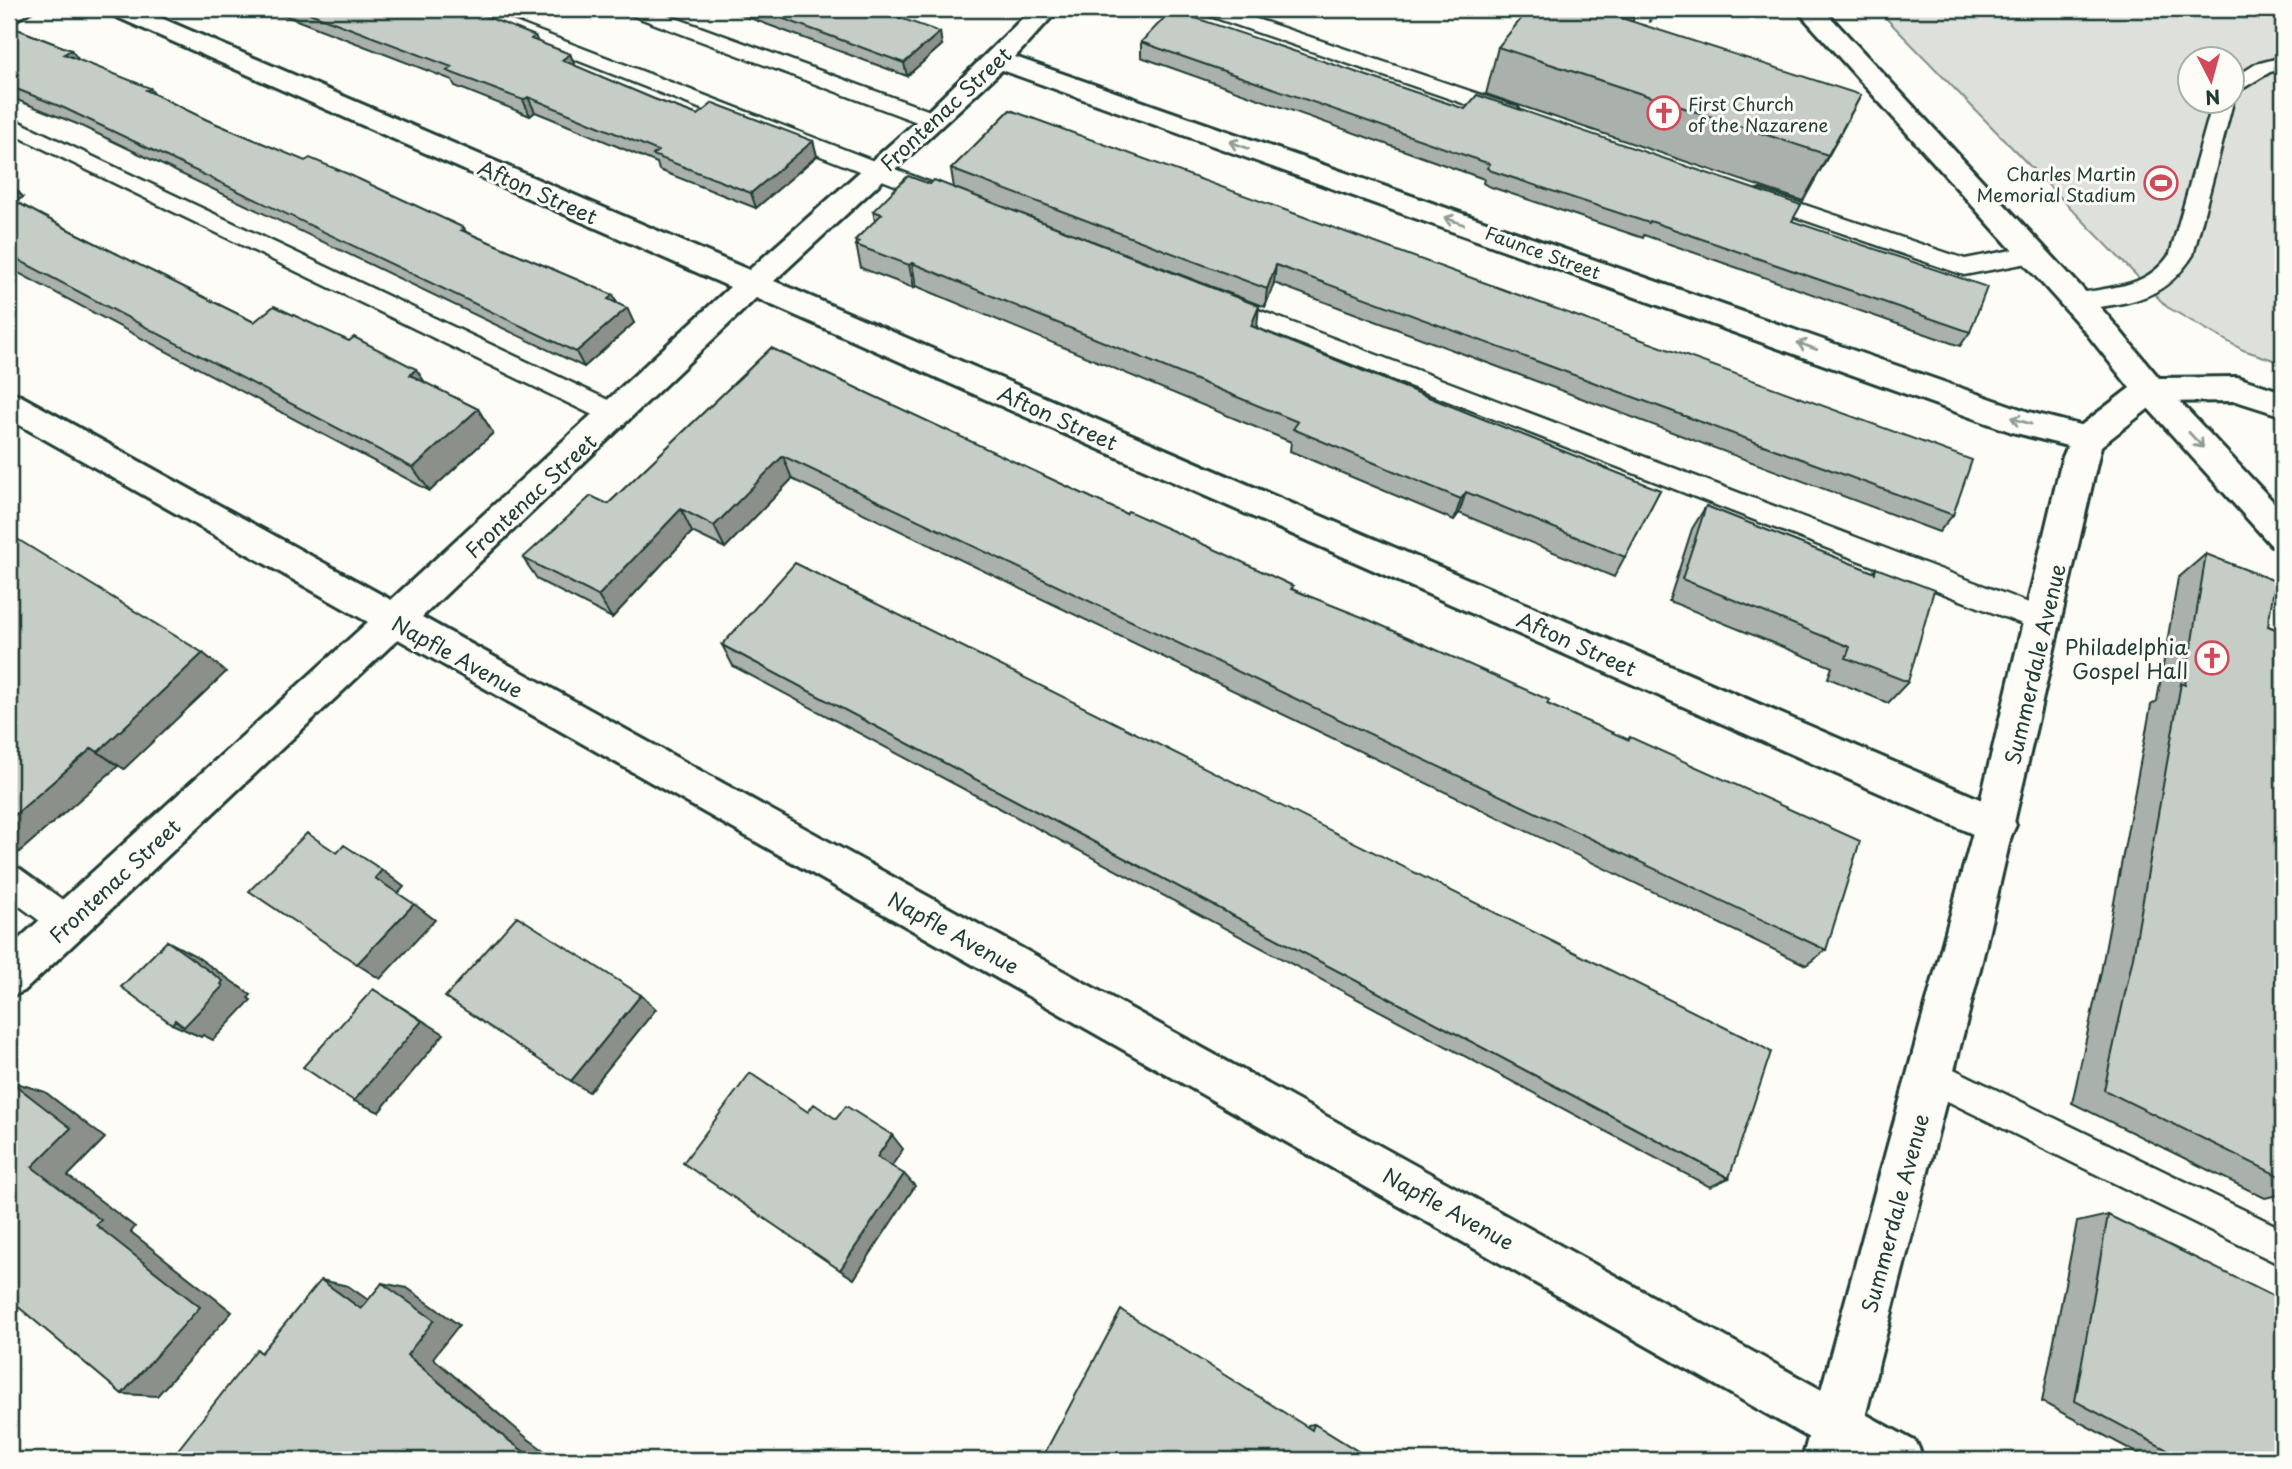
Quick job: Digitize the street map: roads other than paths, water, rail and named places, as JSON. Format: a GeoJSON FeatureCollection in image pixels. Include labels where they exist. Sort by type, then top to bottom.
{"type":"FeatureCollection","features":[{"type":"Feature","properties":{"kind":"street","name":"Afton Street"},"geometry":{"type":"LineString","coordinates":[[119,9],[1996,825]]}},
{"type":"Feature","properties":{"kind":"street","name":"Frontenac Street"},"geometry":{"type":"LineString","coordinates":[[9,976],[396,621],[752,284],[1000,60],[1046,9]]}},
{"type":"Feature","properties":{"kind":"street"},"geometry":{"type":"LineString","coordinates":[[1809,9],[2077,302],[2150,390],[2283,535]]}},
{"type":"Feature","properties":{"kind":"street","name":"Faunce Street"},"geometry":{"type":"LineString","coordinates":[[1000,60],[2010,418],[2087,439]]}},
{"type":"Feature","properties":{"kind":"street"},"geometry":{"type":"LineString","coordinates":[[2087,439],[2150,390],[2237,389],[2283,404]]}},
{"type":"Feature","properties":{"kind":"street","name":"Napfle Avenue"},"geometry":{"type":"LineString","coordinates":[[9,404],[396,621],[1833,1443],[1898,1460]]}},
{"type":"Feature","properties":{"kind":"street","name":"Summerdale Avenue"},"geometry":{"type":"LineString","coordinates":[[1833,1443],[1996,825],[2045,621],[2079,459],[2087,439]]}},
{"type":"Feature","properties":{"kind":"lane"},"geometry":{"type":"LineString","coordinates":[[9,18],[25,9]]}},
{"type":"Feature","properties":{"kind":"lane"},"geometry":{"type":"LineString","coordinates":[[464,9],[968,206]]}},
{"type":"Feature","properties":{"kind":"lane"},"geometry":{"type":"LineString","coordinates":[[633,9],[933,120]]}},
{"type":"Feature","properties":{"kind":"lane"},"geometry":{"type":"LineString","coordinates":[[1214,9],[1531,120]]}},
{"type":"Feature","properties":{"kind":"lane"},"geometry":{"type":"LineString","coordinates":[[2246,80],[2263,68],[2283,63]]}},
{"type":"Feature","properties":{"kind":"lane"},"geometry":{"type":"LineString","coordinates":[[2077,302],[2138,293],[2169,276],[2181,255],[2219,116]]}},
{"type":"Feature","properties":{"kind":"lane"},"geometry":{"type":"LineString","coordinates":[[9,124],[614,414]]}},
{"type":"Feature","properties":{"kind":"lane"},"geometry":{"type":"LineString","coordinates":[[1741,191],[1964,267],[2033,254]]}},
{"type":"Feature","properties":{"kind":"lane"},"geometry":{"type":"LineString","coordinates":[[1202,296],[2045,621]]}},
{"type":"Feature","properties":{"kind":"lane"},"geometry":{"type":"LineString","coordinates":[[9,879],[67,922]]}},
{"type":"Feature","properties":{"kind":"lane"},"geometry":{"type":"LineString","coordinates":[[1931,1074],[2283,1248]]}},
{"type":"Feature","properties":{"kind":"place","name":"First Church of the Nazarene"},"geometry":{"type":"Point","coordinates":[1664,113]}},
{"type":"Feature","properties":{"kind":"place","name":"Charles Martin Memorial Stadium"},"geometry":{"type":"Point","coordinates":[2161,183]}},
{"type":"Feature","properties":{"kind":"place","name":"Philadelphia Gospel Hall"},"geometry":{"type":"Point","coordinates":[2212,658]}}]}
